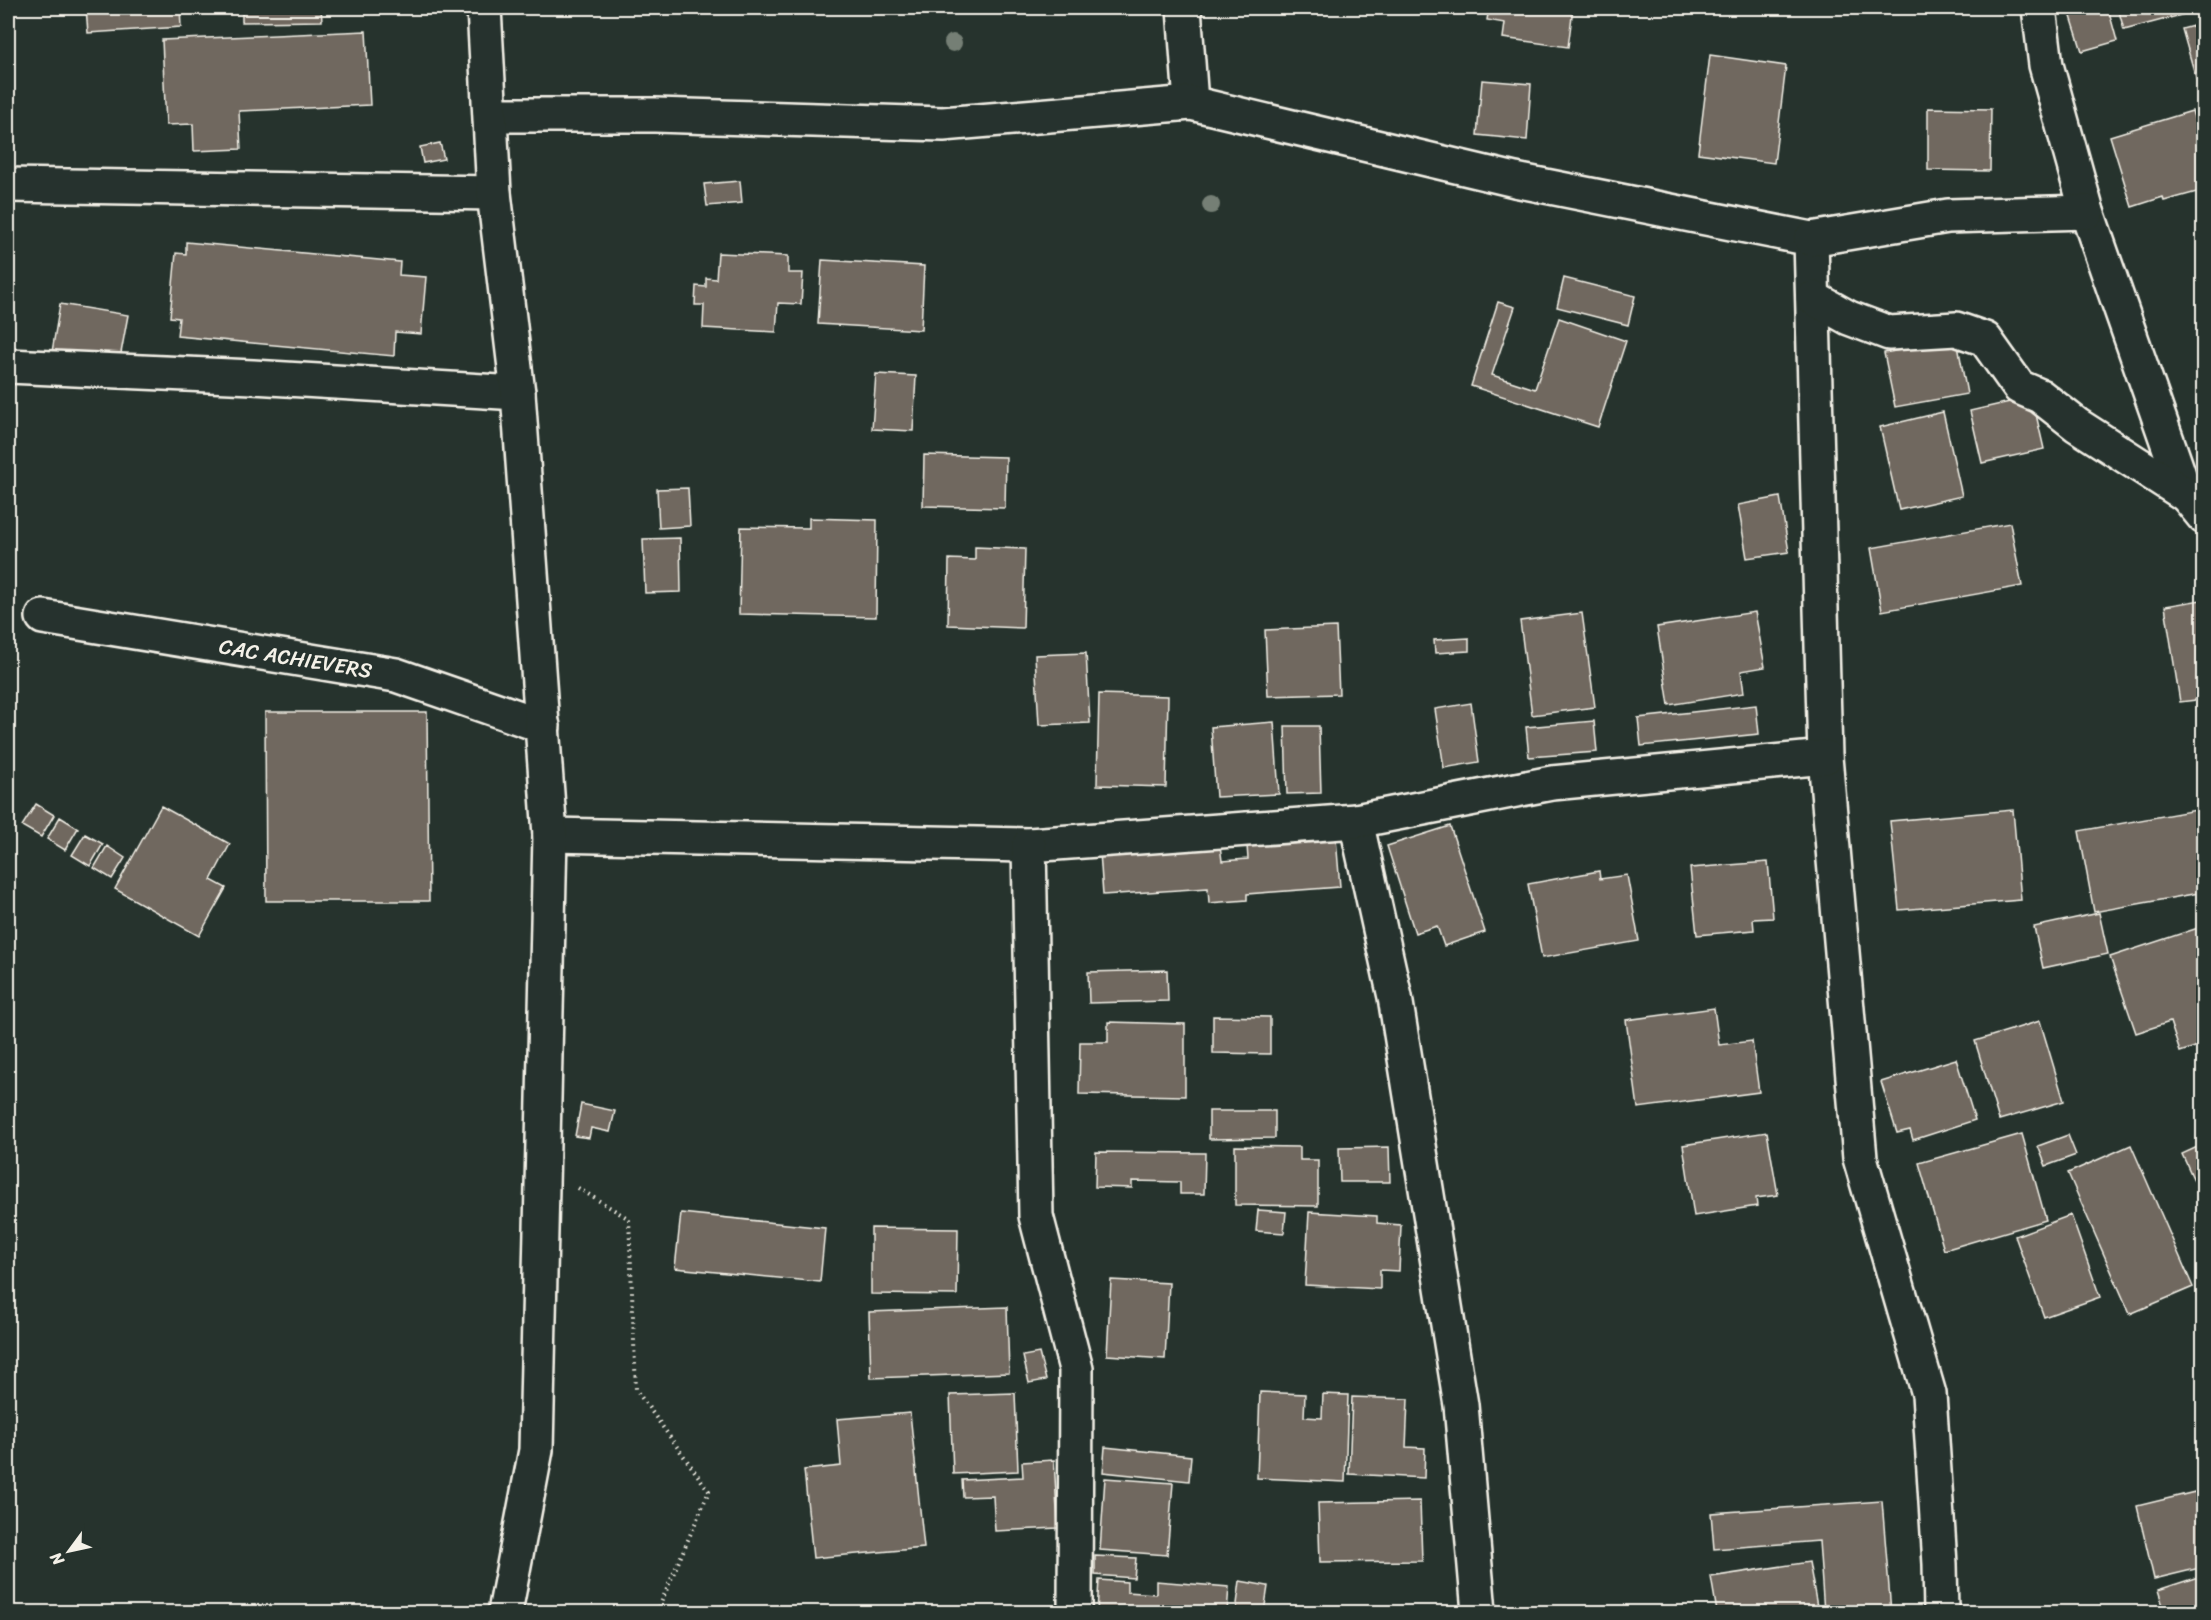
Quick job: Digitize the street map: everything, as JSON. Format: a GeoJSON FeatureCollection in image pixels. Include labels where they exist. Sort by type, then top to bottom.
{"type":"FeatureCollection","features":[{"type":"Feature","properties":{"kind":"street"},"geometry":{"type":"LineString","coordinates":[[484,8],[494,193],[518,393],[550,836],[536,1450],[505,1612]]}},
{"type":"Feature","properties":{"kind":"street"},"geometry":{"type":"LineString","coordinates":[[1185,8],[1191,104]]}},
{"type":"Feature","properties":{"kind":"street"},"geometry":{"type":"LineString","coordinates":[[2039,8],[2046,65],[2087,212],[2195,506]]}},
{"type":"Feature","properties":{"kind":"street"},"geometry":{"type":"LineString","coordinates":[[490,115],[655,114],[943,123],[1191,104],[1515,180],[1812,239],[1948,216],[2087,212]]}},
{"type":"Feature","properties":{"kind":"street"},"geometry":{"type":"LineString","coordinates":[[8,185],[494,193]]}},
{"type":"Feature","properties":{"kind":"street"},"geometry":{"type":"LineString","coordinates":[[1812,239],[1825,758],[1860,1158],[1929,1394],[1941,1612]]}},
{"type":"Feature","properties":{"kind":"street"},"geometry":{"type":"LineString","coordinates":[[1813,298],[1849,318],[1889,333],[1956,329],[1985,339],[2019,387],[2040,396],[2076,425],[2195,506]]}},
{"type":"Feature","properties":{"kind":"street"},"geometry":{"type":"LineString","coordinates":[[8,366],[518,393]]}},
{"type":"Feature","properties":{"kind":"street","name":"CAC ACHIEVERS"},"geometry":{"type":"LineString","coordinates":[[43,617],[396,675],[543,726]]}},
{"type":"Feature","properties":{"kind":"street"},"geometry":{"type":"LineString","coordinates":[[550,836],[1029,845],[1356,821],[1552,783],[1825,758]]}},
{"type":"Feature","properties":{"kind":"street"},"geometry":{"type":"LineString","coordinates":[[1356,821],[1395,997],[1461,1405],[1479,1612]]}},
{"type":"Feature","properties":{"kind":"street"},"geometry":{"type":"LineString","coordinates":[[1029,845],[1036,1216],[1076,1369],[1075,1612]]}},
{"type":"Feature","properties":{"kind":"path"},"geometry":{"type":"LineString","coordinates":[[542,1165],[629,1219],[636,1390],[709,1491],[657,1612]]}},
{"type":"Feature","properties":{"kind":"building"},"geometry":{"type":"Polygon","coordinates":[[[86,8],[180,8],[181,27],[88,33],[86,8]]]}},
{"type":"Feature","properties":{"kind":"building"},"geometry":{"type":"Polygon","coordinates":[[[242,8],[321,8],[322,21],[242,22],[242,8]]]}},
{"type":"Feature","properties":{"kind":"building"},"geometry":{"type":"Polygon","coordinates":[[[1489,8],[1573,8],[1568,47],[1503,38],[1505,23],[1487,20],[1489,8]]]}},
{"type":"Feature","properties":{"kind":"building"},"geometry":{"type":"Polygon","coordinates":[[[2108,8],[2117,41],[2082,51],[2069,10],[2108,8]]]}},
{"type":"Feature","properties":{"kind":"building"},"geometry":{"type":"Polygon","coordinates":[[[2118,8],[2204,8],[2204,9],[2124,30],[2118,8]]]}},
{"type":"Feature","properties":{"kind":"building"},"geometry":{"type":"Polygon","coordinates":[[[2204,23],[2204,83],[2198,85],[2182,29],[2204,23]]]}},
{"type":"Feature","properties":{"kind":"building"},"geometry":{"type":"Polygon","coordinates":[[[366,31],[370,105],[239,111],[241,149],[194,151],[193,124],[166,125],[162,40],[366,31]]]}},
{"type":"Feature","properties":{"kind":"building"},"geometry":{"type":"Polygon","coordinates":[[[1710,55],[1786,66],[1774,163],[1698,153],[1710,55]]]}},
{"type":"Feature","properties":{"kind":"building"},"geometry":{"type":"Polygon","coordinates":[[[1482,80],[1531,84],[1527,140],[1477,135],[1482,80]]]}},
{"type":"Feature","properties":{"kind":"building"},"geometry":{"type":"Polygon","coordinates":[[[2204,100],[2204,129],[2196,102],[2204,100]]]}},
{"type":"Feature","properties":{"kind":"building"},"geometry":{"type":"Polygon","coordinates":[[[1928,108],[1991,109],[1990,171],[1928,170],[1928,108]]]}},
{"type":"Feature","properties":{"kind":"building"},"geometry":{"type":"Polygon","coordinates":[[[2192,111],[2204,149],[2204,190],[2164,201],[2163,197],[2132,207],[2110,136],[2192,111]]]}},
{"type":"Feature","properties":{"kind":"building"},"geometry":{"type":"Polygon","coordinates":[[[440,143],[444,159],[423,163],[420,147],[440,143]]]}},
{"type":"Feature","properties":{"kind":"building"},"geometry":{"type":"Polygon","coordinates":[[[740,181],[742,203],[707,206],[704,184],[740,181]]]}},
{"type":"Feature","properties":{"kind":"building"},"geometry":{"type":"Polygon","coordinates":[[[186,242],[400,262],[399,275],[426,277],[421,334],[395,332],[394,356],[177,336],[179,318],[170,317],[176,253],[186,254],[186,242]]]}},
{"type":"Feature","properties":{"kind":"building"},"geometry":{"type":"Polygon","coordinates":[[[718,253],[788,256],[788,273],[803,273],[801,304],[778,303],[776,332],[703,328],[704,305],[695,305],[696,286],[706,287],[706,278],[716,279],[718,253]]]}},
{"type":"Feature","properties":{"kind":"building"},"geometry":{"type":"Polygon","coordinates":[[[822,260],[924,266],[921,330],[818,324],[822,260]]]}},
{"type":"Feature","properties":{"kind":"building"},"geometry":{"type":"Polygon","coordinates":[[[1564,278],[1635,296],[1628,325],[1557,307],[1564,278]]]}},
{"type":"Feature","properties":{"kind":"building"},"geometry":{"type":"Polygon","coordinates":[[[1498,302],[1515,307],[1492,375],[1535,389],[1559,318],[1626,341],[1598,427],[1471,386],[1498,302]]]}},
{"type":"Feature","properties":{"kind":"building"},"geometry":{"type":"Polygon","coordinates":[[[60,304],[128,315],[119,364],[52,352],[60,304]]]}},
{"type":"Feature","properties":{"kind":"building"},"geometry":{"type":"Polygon","coordinates":[[[1957,340],[1967,394],[1895,407],[1884,353],[1957,340]]]}},
{"type":"Feature","properties":{"kind":"building"},"geometry":{"type":"Polygon","coordinates":[[[876,374],[916,376],[913,431],[872,429],[876,374]]]}},
{"type":"Feature","properties":{"kind":"building"},"geometry":{"type":"Polygon","coordinates":[[[2032,397],[2044,449],[1982,463],[1970,411],[2032,397]]]}},
{"type":"Feature","properties":{"kind":"building"},"geometry":{"type":"Polygon","coordinates":[[[1943,412],[1962,496],[1899,510],[1880,427],[1943,412]]]}},
{"type":"Feature","properties":{"kind":"building"},"geometry":{"type":"Polygon","coordinates":[[[924,455],[1006,457],[1005,508],[923,506],[924,455]]]}},
{"type":"Feature","properties":{"kind":"building"},"geometry":{"type":"Polygon","coordinates":[[[688,488],[690,526],[659,528],[657,489],[688,488]]]}},
{"type":"Feature","properties":{"kind":"building"},"geometry":{"type":"Polygon","coordinates":[[[1780,497],[1789,552],[1747,558],[1738,505],[1780,497]]]}},
{"type":"Feature","properties":{"kind":"building"},"geometry":{"type":"Polygon","coordinates":[[[809,518],[877,520],[876,617],[739,614],[741,527],[809,528],[809,518]]]}},
{"type":"Feature","properties":{"kind":"building"},"geometry":{"type":"Polygon","coordinates":[[[2010,523],[2022,586],[1882,611],[1871,548],[2010,523]]]}},
{"type":"Feature","properties":{"kind":"building"},"geometry":{"type":"Polygon","coordinates":[[[680,538],[681,592],[645,593],[643,539],[680,538]]]}},
{"type":"Feature","properties":{"kind":"building"},"geometry":{"type":"Polygon","coordinates":[[[975,547],[1025,549],[1023,628],[948,625],[949,559],[975,560],[975,547]]]}},
{"type":"Feature","properties":{"kind":"building"},"geometry":{"type":"Polygon","coordinates":[[[2201,600],[2204,615],[2204,699],[2180,702],[2165,606],[2201,600]]]}},
{"type":"Feature","properties":{"kind":"building"},"geometry":{"type":"Polygon","coordinates":[[[1755,612],[1765,667],[1741,671],[1744,693],[1669,705],[1657,627],[1755,612]]]}},
{"type":"Feature","properties":{"kind":"building"},"geometry":{"type":"Polygon","coordinates":[[[1582,613],[1595,707],[1532,715],[1520,621],[1582,613]]]}},
{"type":"Feature","properties":{"kind":"building"},"geometry":{"type":"Polygon","coordinates":[[[1336,627],[1339,694],[1268,696],[1265,630],[1336,627]]]}},
{"type":"Feature","properties":{"kind":"building"},"geometry":{"type":"Polygon","coordinates":[[[1469,638],[1469,651],[1435,653],[1434,640],[1469,638]]]}},
{"type":"Feature","properties":{"kind":"building"},"geometry":{"type":"Polygon","coordinates":[[[1086,653],[1090,723],[1039,725],[1035,655],[1086,653]]]}},
{"type":"Feature","properties":{"kind":"building"},"geometry":{"type":"Polygon","coordinates":[[[1099,694],[1168,696],[1166,787],[1097,785],[1099,694]]]}},
{"type":"Feature","properties":{"kind":"building"},"geometry":{"type":"Polygon","coordinates":[[[1471,703],[1479,762],[1444,768],[1435,709],[1471,703]]]}},
{"type":"Feature","properties":{"kind":"building"},"geometry":{"type":"Polygon","coordinates":[[[1756,705],[1759,734],[1641,746],[1638,718],[1756,705]]]}},
{"type":"Feature","properties":{"kind":"building"},"geometry":{"type":"Polygon","coordinates":[[[265,712],[427,712],[429,901],[266,901],[265,712]]]}},
{"type":"Feature","properties":{"kind":"building"},"geometry":{"type":"Polygon","coordinates":[[[1594,721],[1597,752],[1529,757],[1526,727],[1594,721]]]}},
{"type":"Feature","properties":{"kind":"building"},"geometry":{"type":"Polygon","coordinates":[[[1274,722],[1279,794],[1216,797],[1211,727],[1274,722]]]}},
{"type":"Feature","properties":{"kind":"building"},"geometry":{"type":"Polygon","coordinates":[[[1285,726],[1319,726],[1321,793],[1287,794],[1285,726]]]}},
{"type":"Feature","properties":{"kind":"building"},"geometry":{"type":"Polygon","coordinates":[[[36,804],[54,815],[41,837],[22,826],[36,804]]]}},
{"type":"Feature","properties":{"kind":"building"},"geometry":{"type":"Polygon","coordinates":[[[161,806],[230,844],[211,880],[226,888],[199,936],[115,889],[161,806]]]}},
{"type":"Feature","properties":{"kind":"building"},"geometry":{"type":"Polygon","coordinates":[[[2013,810],[2021,900],[1899,910],[1890,821],[2013,810]]]}},
{"type":"Feature","properties":{"kind":"building"},"geometry":{"type":"Polygon","coordinates":[[[2196,810],[2204,850],[2204,892],[2094,912],[2079,831],[2196,810]]]}},
{"type":"Feature","properties":{"kind":"building"},"geometry":{"type":"Polygon","coordinates":[[[60,817],[78,828],[65,850],[47,839],[60,817]]]}},
{"type":"Feature","properties":{"kind":"building"},"geometry":{"type":"Polygon","coordinates":[[[1450,826],[1485,932],[1444,946],[1437,926],[1415,933],[1387,846],[1450,826]]]}},
{"type":"Feature","properties":{"kind":"building"},"geometry":{"type":"Polygon","coordinates":[[[85,834],[103,844],[90,866],[72,855],[85,834]]]}},
{"type":"Feature","properties":{"kind":"building"},"geometry":{"type":"Polygon","coordinates":[[[1336,838],[1340,887],[1247,894],[1247,900],[1209,903],[1208,888],[1103,895],[1100,852],[1220,845],[1222,861],[1248,859],[1247,845],[1336,838]]]}},
{"type":"Feature","properties":{"kind":"building"},"geometry":{"type":"Polygon","coordinates":[[[107,846],[125,858],[112,879],[94,868],[107,846]]]}},
{"type":"Feature","properties":{"kind":"building"},"geometry":{"type":"Polygon","coordinates":[[[1768,862],[1773,918],[1753,919],[1754,930],[1697,935],[1690,868],[1768,862]]]}},
{"type":"Feature","properties":{"kind":"building"},"geometry":{"type":"Polygon","coordinates":[[[1599,871],[1600,879],[1627,875],[1639,941],[1542,958],[1528,884],[1599,871]]]}},
{"type":"Feature","properties":{"kind":"building"},"geometry":{"type":"Polygon","coordinates":[[[2099,913],[2108,954],[2043,968],[2034,927],[2099,913]]]}},
{"type":"Feature","properties":{"kind":"building"},"geometry":{"type":"Polygon","coordinates":[[[2204,926],[2204,1044],[2180,1052],[2170,1022],[2136,1033],[2110,957],[2204,926]]]}},
{"type":"Feature","properties":{"kind":"building"},"geometry":{"type":"Polygon","coordinates":[[[1167,970],[1168,1001],[1089,1003],[1088,972],[1167,970]]]}},
{"type":"Feature","properties":{"kind":"building"},"geometry":{"type":"Polygon","coordinates":[[[1714,1008],[1719,1045],[1752,1041],[1759,1092],[1638,1108],[1626,1020],[1714,1008]]]}},
{"type":"Feature","properties":{"kind":"building"},"geometry":{"type":"Polygon","coordinates":[[[1213,1016],[1270,1017],[1270,1054],[1213,1053],[1213,1016]]]}},
{"type":"Feature","properties":{"kind":"building"},"geometry":{"type":"Polygon","coordinates":[[[2040,1021],[2064,1101],[1999,1120],[1975,1041],[2040,1021]]]}},
{"type":"Feature","properties":{"kind":"building"},"geometry":{"type":"Polygon","coordinates":[[[1108,1022],[1185,1024],[1185,1096],[1079,1094],[1080,1042],[1108,1042],[1108,1022]]]}},
{"type":"Feature","properties":{"kind":"building"},"geometry":{"type":"Polygon","coordinates":[[[1956,1059],[1975,1120],[1913,1140],[1910,1130],[1897,1133],[1881,1082],[1956,1059]]]}},
{"type":"Feature","properties":{"kind":"building"},"geometry":{"type":"Polygon","coordinates":[[[581,1104],[615,1111],[610,1132],[591,1128],[589,1138],[575,1136],[581,1104]]]}},
{"type":"Feature","properties":{"kind":"building"},"geometry":{"type":"Polygon","coordinates":[[[1209,1111],[1275,1111],[1275,1138],[1209,1139],[1209,1111]]]}},
{"type":"Feature","properties":{"kind":"building"},"geometry":{"type":"Polygon","coordinates":[[[1767,1132],[1778,1195],[1756,1198],[1757,1206],[1694,1216],[1683,1145],[1767,1132]]]}},
{"type":"Feature","properties":{"kind":"building"},"geometry":{"type":"Polygon","coordinates":[[[2022,1134],[2046,1220],[1944,1250],[1919,1163],[2022,1134]]]}},
{"type":"Feature","properties":{"kind":"building"},"geometry":{"type":"Polygon","coordinates":[[[2068,1135],[2076,1155],[2046,1166],[2038,1146],[2068,1135]]]}},
{"type":"Feature","properties":{"kind":"building"},"geometry":{"type":"Polygon","coordinates":[[[2204,1144],[2204,1186],[2198,1189],[2182,1154],[2204,1144]]]}},
{"type":"Feature","properties":{"kind":"building"},"geometry":{"type":"Polygon","coordinates":[[[2131,1145],[2193,1287],[2130,1314],[2068,1173],[2131,1145]]]}},
{"type":"Feature","properties":{"kind":"building"},"geometry":{"type":"Polygon","coordinates":[[[1235,1146],[1300,1147],[1300,1160],[1318,1160],[1318,1206],[1235,1205],[1235,1146]]]}},
{"type":"Feature","properties":{"kind":"building"},"geometry":{"type":"Polygon","coordinates":[[[1389,1147],[1390,1182],[1340,1182],[1339,1148],[1389,1147]]]}},
{"type":"Feature","properties":{"kind":"building"},"geometry":{"type":"Polygon","coordinates":[[[1096,1152],[1205,1153],[1204,1194],[1180,1194],[1180,1182],[1132,1181],[1132,1188],[1095,1187],[1096,1152]]]}},
{"type":"Feature","properties":{"kind":"building"},"geometry":{"type":"Polygon","coordinates":[[[1258,1210],[1286,1212],[1284,1233],[1256,1231],[1258,1210]]]}},
{"type":"Feature","properties":{"kind":"building"},"geometry":{"type":"Polygon","coordinates":[[[1309,1212],[1377,1216],[1377,1223],[1401,1225],[1399,1271],[1380,1270],[1380,1289],[1305,1285],[1309,1212]]]}},
{"type":"Feature","properties":{"kind":"building"},"geometry":{"type":"Polygon","coordinates":[[[681,1213],[825,1228],[820,1282],[675,1268],[681,1213]]]}},
{"type":"Feature","properties":{"kind":"building"},"geometry":{"type":"Polygon","coordinates":[[[2071,1215],[2100,1297],[2044,1317],[2015,1236],[2071,1215]]]}},
{"type":"Feature","properties":{"kind":"building"},"geometry":{"type":"Polygon","coordinates":[[[871,1228],[958,1229],[957,1295],[871,1294],[871,1228]]]}},
{"type":"Feature","properties":{"kind":"building"},"geometry":{"type":"Polygon","coordinates":[[[1111,1280],[1169,1283],[1165,1359],[1107,1355],[1111,1280]]]}},
{"type":"Feature","properties":{"kind":"building"},"geometry":{"type":"Polygon","coordinates":[[[1007,1307],[1009,1373],[871,1378],[869,1312],[1007,1307]]]}},
{"type":"Feature","properties":{"kind":"building"},"geometry":{"type":"Polygon","coordinates":[[[1039,1353],[1046,1380],[1029,1383],[1023,1356],[1039,1353]]]}},
{"type":"Feature","properties":{"kind":"building"},"geometry":{"type":"Polygon","coordinates":[[[1260,1392],[1305,1394],[1304,1417],[1322,1418],[1323,1394],[1348,1395],[1345,1482],[1257,1478],[1260,1392]]]}},
{"type":"Feature","properties":{"kind":"building"},"geometry":{"type":"Polygon","coordinates":[[[1015,1393],[1018,1471],[953,1474],[950,1395],[1015,1393]]]}},
{"type":"Feature","properties":{"kind":"building"},"geometry":{"type":"Polygon","coordinates":[[[1352,1397],[1408,1399],[1406,1447],[1425,1448],[1424,1478],[1349,1474],[1352,1397]]]}},
{"type":"Feature","properties":{"kind":"building"},"geometry":{"type":"Polygon","coordinates":[[[910,1413],[924,1548],[813,1558],[804,1470],[841,1466],[837,1419],[910,1413]]]}},
{"type":"Feature","properties":{"kind":"building"},"geometry":{"type":"Polygon","coordinates":[[[1105,1447],[1191,1456],[1189,1481],[1103,1472],[1105,1447]]]}},
{"type":"Feature","properties":{"kind":"building"},"geometry":{"type":"Polygon","coordinates":[[[1054,1460],[1058,1528],[995,1531],[993,1496],[963,1497],[962,1480],[1023,1477],[1022,1462],[1054,1460]]]}},
{"type":"Feature","properties":{"kind":"building"},"geometry":{"type":"Polygon","coordinates":[[[1105,1478],[1173,1483],[1167,1555],[1100,1550],[1105,1478]]]}},
{"type":"Feature","properties":{"kind":"building"},"geometry":{"type":"Polygon","coordinates":[[[2195,1492],[2204,1525],[2204,1567],[2154,1579],[2137,1506],[2195,1492]]]}},
{"type":"Feature","properties":{"kind":"building"},"geometry":{"type":"Polygon","coordinates":[[[1420,1501],[1422,1561],[1320,1562],[1318,1503],[1420,1501]]]}},
{"type":"Feature","properties":{"kind":"building"},"geometry":{"type":"Polygon","coordinates":[[[1882,1501],[1891,1612],[1824,1612],[1819,1541],[1714,1549],[1711,1513],[1882,1501]]]}},
{"type":"Feature","properties":{"kind":"building"},"geometry":{"type":"Polygon","coordinates":[[[1095,1556],[1136,1558],[1134,1578],[1095,1575],[1095,1556]]]}},
{"type":"Feature","properties":{"kind":"building"},"geometry":{"type":"Polygon","coordinates":[[[1809,1562],[1818,1612],[1717,1612],[1711,1577],[1809,1562]]]}},
{"type":"Feature","properties":{"kind":"building"},"geometry":{"type":"Polygon","coordinates":[[[2204,1575],[2204,1612],[2165,1612],[2158,1590],[2204,1575]]]}},
{"type":"Feature","properties":{"kind":"building"},"geometry":{"type":"Polygon","coordinates":[[[1099,1580],[1127,1582],[1127,1592],[1156,1594],[1156,1581],[1229,1587],[1227,1612],[1097,1612],[1099,1580]]]}},
{"type":"Feature","properties":{"kind":"building"},"geometry":{"type":"Polygon","coordinates":[[[1240,1581],[1268,1586],[1264,1612],[1236,1612],[1240,1581]]]}}]}
